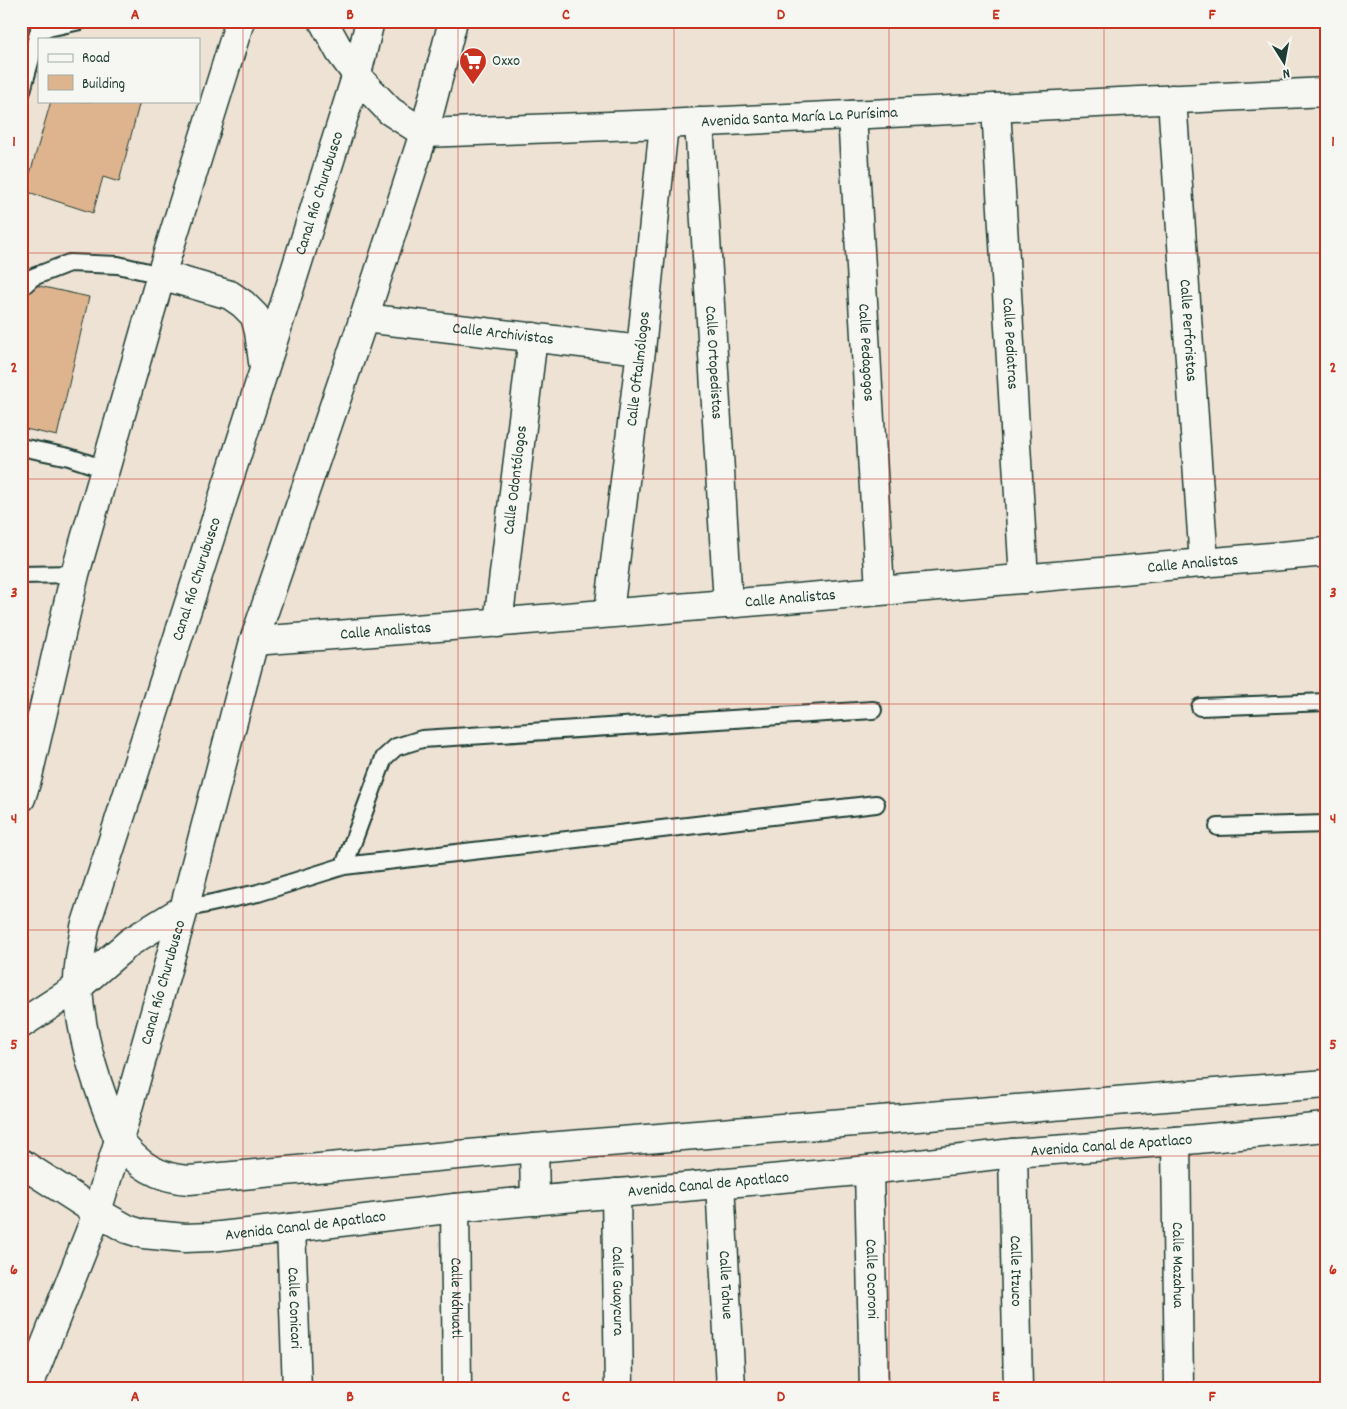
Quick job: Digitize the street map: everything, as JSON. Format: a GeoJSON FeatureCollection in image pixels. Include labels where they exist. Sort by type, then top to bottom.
{"type":"FeatureCollection","features":[{"type":"Feature","properties":{"kind":"street"},"geometry":{"type":"LineString","coordinates":[[23,786],[75,574],[161,275],[240,21]]}},
{"type":"Feature","properties":{"kind":"street"},"geometry":{"type":"LineString","coordinates":[[323,21],[340,52],[390,111],[424,133]]}},
{"type":"Feature","properties":{"kind":"street","name":"Canal Río Churubusco"},"geometry":{"type":"LineString","coordinates":[[119,1140],[93,1069],[83,1028],[78,987],[85,927],[263,373],[357,74],[370,21]]}},
{"type":"Feature","properties":{"kind":"street","name":"Canal Río Churubusco"},"geometry":{"type":"LineString","coordinates":[[28,1388],[97,1212],[184,909],[254,641],[364,318],[424,133],[453,21]]}},
{"type":"Feature","properties":{"kind":"street","name":"Avenida Santa María La Purísima"},"geometry":{"type":"LineString","coordinates":[[424,133],[664,124],[1326,92]]}},
{"type":"Feature","properties":{"kind":"street","name":"Calle Perforistas"},"geometry":{"type":"LineString","coordinates":[[1172,99],[1204,563]]}},
{"type":"Feature","properties":{"kind":"street","name":"Calle Pediatras"},"geometry":{"type":"LineString","coordinates":[[996,108],[1024,579]]}},
{"type":"Feature","properties":{"kind":"street","name":"Calle Pedagogos"},"geometry":{"type":"LineString","coordinates":[[852,115],[880,590]]}},
{"type":"Feature","properties":{"kind":"street","name":"Calle Ortopedistas"},"geometry":{"type":"LineString","coordinates":[[699,122],[728,604]]}},
{"type":"Feature","properties":{"kind":"street","name":"Calle Oftalmólogos"},"geometry":{"type":"LineString","coordinates":[[609,612],[642,350],[664,124]]}},
{"type":"Feature","properties":{"kind":"street"},"geometry":{"type":"LineString","coordinates":[[161,275],[230,295],[243,304],[255,316],[260,332],[264,357],[263,373]]}},
{"type":"Feature","properties":{"kind":"street","name":"Calle Archivistas"},"geometry":{"type":"LineString","coordinates":[[364,318],[642,350]]}},
{"type":"Feature","properties":{"kind":"street","name":"Calle Odontólogos"},"geometry":{"type":"LineString","coordinates":[[498,623],[534,337]]}},
{"type":"Feature","properties":{"kind":"street","name":"Calle Analistas"},"geometry":{"type":"LineString","coordinates":[[254,641],[728,604],[1326,552]]}},
{"type":"Feature","properties":{"kind":"street"},"geometry":{"type":"LineString","coordinates":[[21,1024],[78,987],[130,942],[184,909]]}},
{"type":"Feature","properties":{"kind":"street"},"geometry":{"type":"LineString","coordinates":[[119,1140],[133,1158],[150,1171],[176,1179],[189,1180],[534,1148],[1326,1084]]}},
{"type":"Feature","properties":{"kind":"street","name":"Avenida Canal de Apatlaco"},"geometry":{"type":"LineString","coordinates":[[21,1163],[127,1230],[162,1237],[211,1238],[455,1208],[869,1170],[1013,1154],[1326,1127]]}},
{"type":"Feature","properties":{"kind":"street","name":"Calle Mazahua"},"geometry":{"type":"LineString","coordinates":[[1176,1141],[1179,1388]]}},
{"type":"Feature","properties":{"kind":"street"},"geometry":{"type":"LineString","coordinates":[[534,1148],[535,1201]]}},
{"type":"Feature","properties":{"kind":"street","name":"Calle Itzuco"},"geometry":{"type":"LineString","coordinates":[[1013,1154],[1018,1388]]}},
{"type":"Feature","properties":{"kind":"street","name":"Calle Ocoroni"},"geometry":{"type":"LineString","coordinates":[[869,1170],[874,1388]]}},
{"type":"Feature","properties":{"kind":"street","name":"Calle Tahue"},"geometry":{"type":"LineString","coordinates":[[720,1183],[731,1388]]}},
{"type":"Feature","properties":{"kind":"street","name":"Calle Guaycura"},"geometry":{"type":"LineString","coordinates":[[616,1194],[619,1388]]}},
{"type":"Feature","properties":{"kind":"street","name":"Calle Náhuatl"},"geometry":{"type":"LineString","coordinates":[[455,1208],[457,1388]]}},
{"type":"Feature","properties":{"kind":"street","name":"Calle Conicari"},"geometry":{"type":"LineString","coordinates":[[291,1228],[297,1388]]}},
{"type":"Feature","properties":{"kind":"street","name":"Canal Río Churubusco"},"geometry":{"type":"LineString","coordinates":[[43,1388],[56,1315]]}},
{"type":"Feature","properties":{"kind":"lane"},"geometry":{"type":"LineString","coordinates":[[21,94],[39,25],[80,21]]}},
{"type":"Feature","properties":{"kind":"lane"},"geometry":{"type":"LineString","coordinates":[[21,288],[33,277],[69,263],[118,265],[161,275]]}},
{"type":"Feature","properties":{"kind":"lane"},"geometry":{"type":"LineString","coordinates":[[21,447],[69,457],[105,469]]}},
{"type":"Feature","properties":{"kind":"lane"},"geometry":{"type":"LineString","coordinates":[[21,575],[75,574]]}},
{"type":"Feature","properties":{"kind":"lane"},"geometry":{"type":"LineString","coordinates":[[1200,707],[1326,702]]}},
{"type":"Feature","properties":{"kind":"lane"},"geometry":{"type":"LineString","coordinates":[[344,866],[384,758],[396,747],[422,739],[873,710]]}},
{"type":"Feature","properties":{"kind":"lane"},"geometry":{"type":"LineString","coordinates":[[184,909],[258,893],[344,866],[876,804]]}},
{"type":"Feature","properties":{"kind":"lane"},"geometry":{"type":"LineString","coordinates":[[1218,827],[1326,824]]}},
{"type":"Feature","properties":{"kind":"building"},"geometry":{"type":"Polygon","coordinates":[[[51,102],[140,102],[119,182],[103,177],[93,213],[25,191],[51,102]]]}},
{"type":"Feature","properties":{"kind":"building"},"geometry":{"type":"Polygon","coordinates":[[[30,284],[89,297],[57,436],[21,428],[21,323],[30,284]]]}},
{"type":"Feature","properties":{"kind":"place","name":"Oxxo"},"geometry":{"type":"Point","coordinates":[473,85]}}]}
